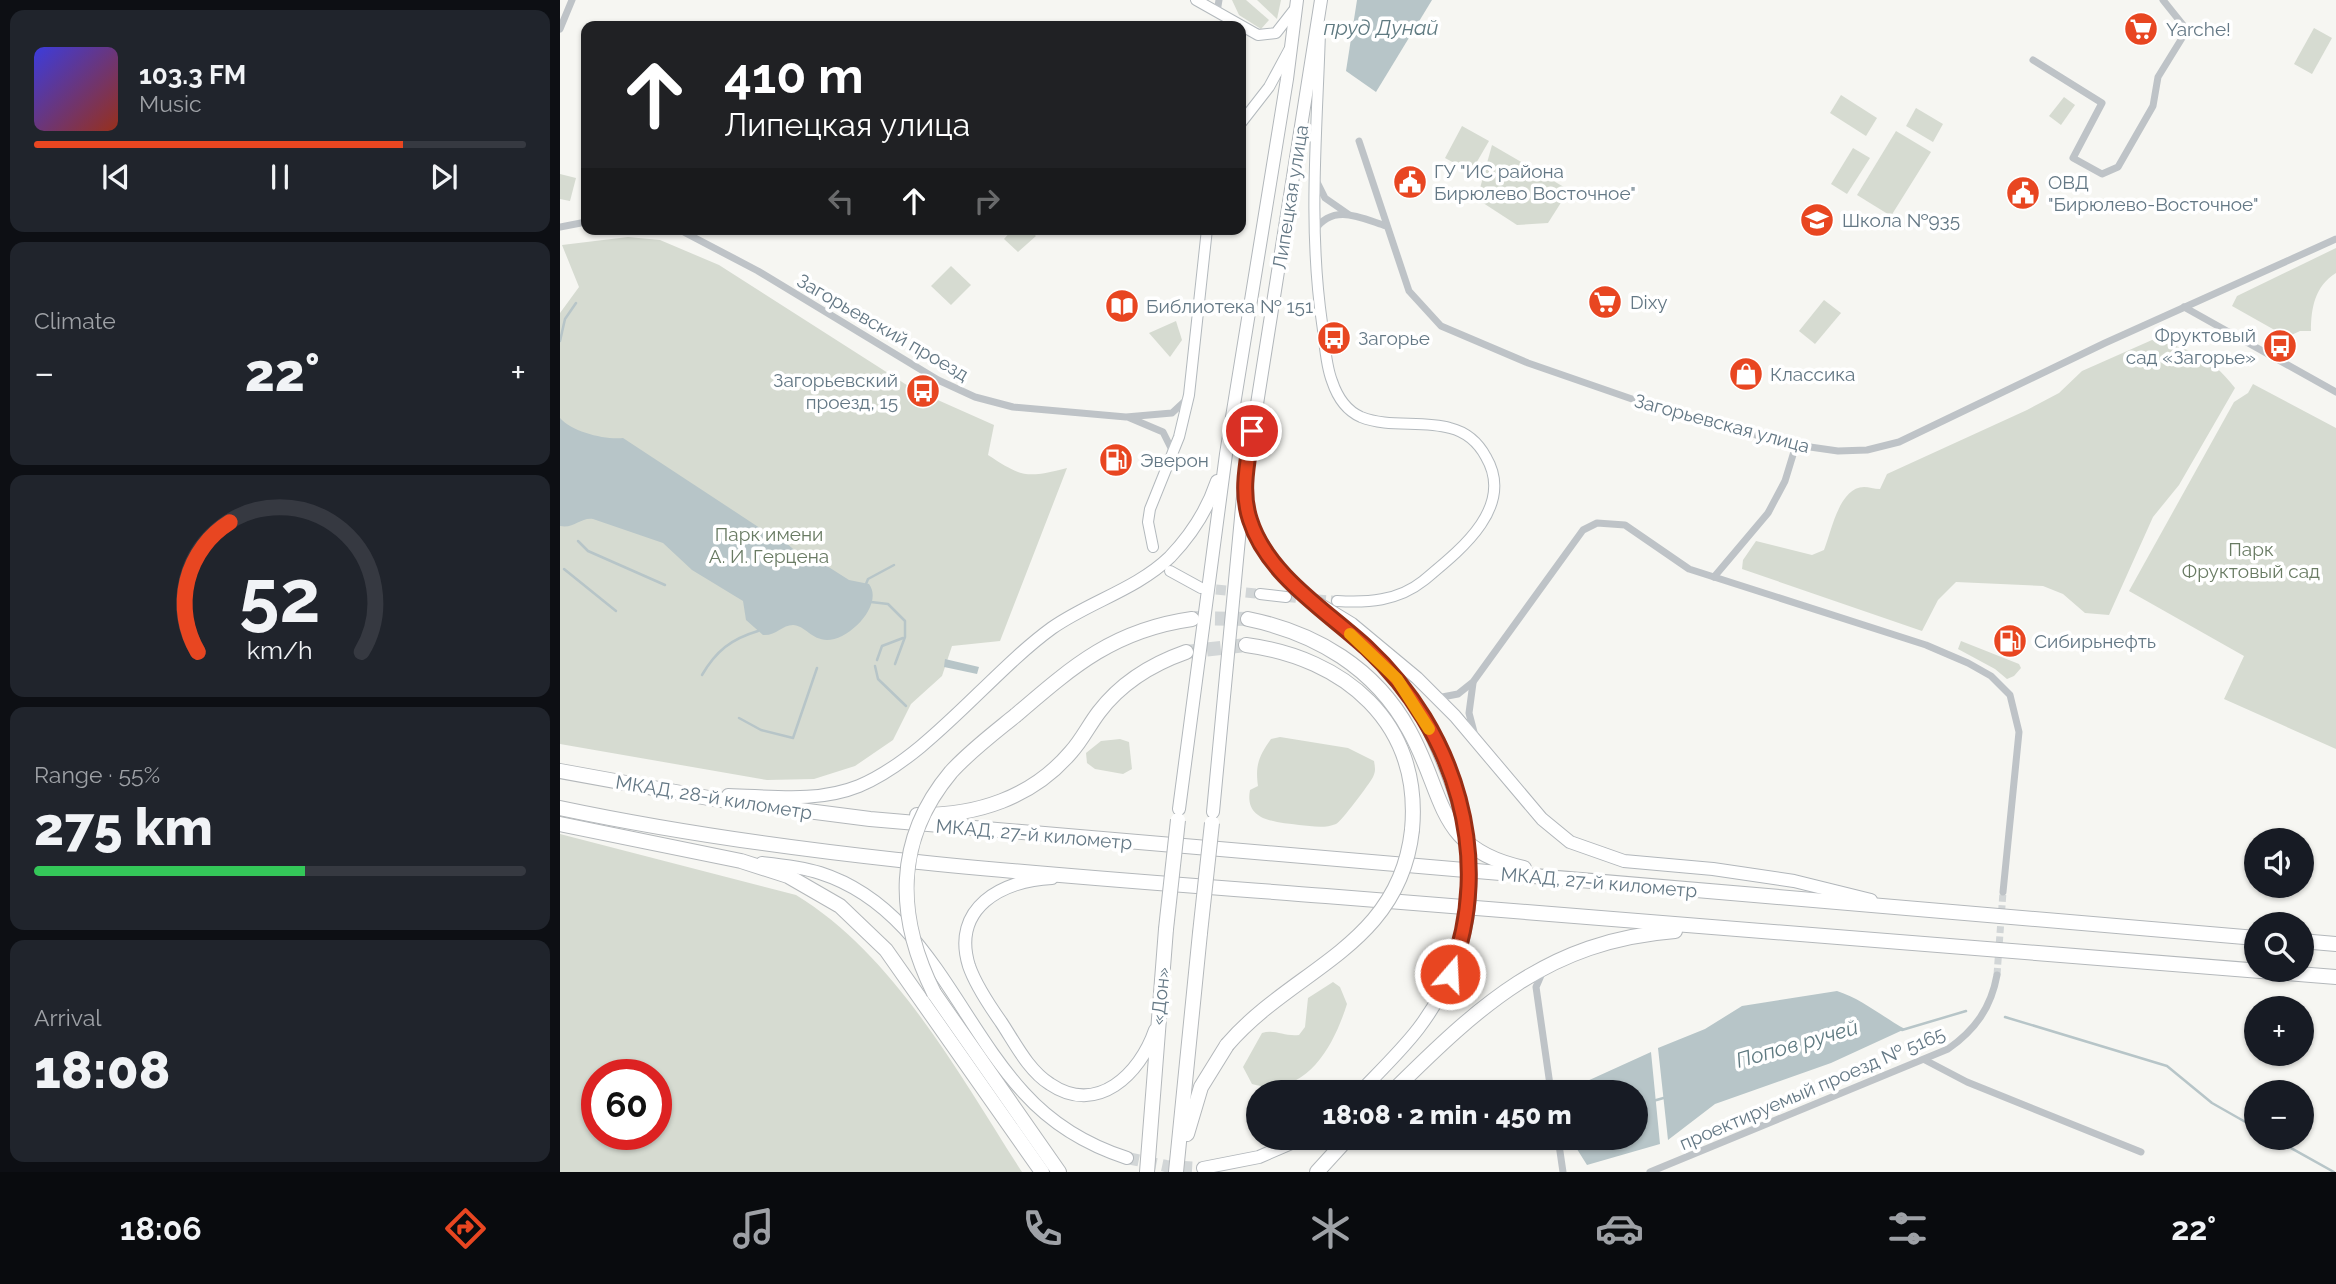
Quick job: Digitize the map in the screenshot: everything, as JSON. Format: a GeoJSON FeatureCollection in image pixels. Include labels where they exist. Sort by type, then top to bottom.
{"type":"FeatureCollection","features":[{"type":"Feature","properties":{"kind":"highway"},"geometry":{"type":"LineString","coordinates":[[1059,1172],[934,993],[917,958],[907,921],[908,866],[913,842],[924,814],[952,771],[1098,649],[1139,630],[1192,619]]}},
{"type":"Feature","properties":{"kind":"highway"},"geometry":{"type":"LineString","coordinates":[[1248,620],[1279,627],[1323,644],[1359,669],[1383,692],[1410,731],[1450,823],[1476,851],[1503,864],[1580,880]]}},
{"type":"Feature","properties":{"kind":"highway"},"geometry":{"type":"LineString","coordinates":[[1176,1172],[1201,1087],[1227,1045],[1259,1015],[1364,934],[1395,890],[1408,855],[1412,830],[1412,796],[1405,761],[1391,732],[1371,704],[1340,677],[1317,663],[1287,652],[1246,645]]}},
{"type":"Feature","properties":{"kind":"highway"},"geometry":{"type":"LineString","coordinates":[[821,814],[947,816],[1004,801],[1038,783],[1054,770],[1074,749],[1107,702],[1132,679],[1186,652]]}},
{"type":"Feature","properties":{"kind":"highway","name":"МКАД, 28-й километр"},"geometry":{"type":"LineString","coordinates":[[560,771],[660,791],[870,819]]}},
{"type":"Feature","properties":{"kind":"highway","name":"МКАД, 28-й километр"},"geometry":{"type":"LineString","coordinates":[[560,808],[709,835],[866,855]]}},
{"type":"Feature","properties":{"kind":"highway","name":"«Дон»"},"geometry":{"type":"LineString","coordinates":[[1147,1172],[1157,1023],[1179,814]]}},
{"type":"Feature","properties":{"kind":"highway","name":"«Дон»"},"geometry":{"type":"LineString","coordinates":[[1176,1172],[1213,818]]}},
{"type":"Feature","properties":{"kind":"highway","name":"МКАД, 27-й километр"},"geometry":{"type":"LineString","coordinates":[[870,819],[2244,937]]}},
{"type":"Feature","properties":{"kind":"highway"},"geometry":{"type":"LineString","coordinates":[[560,824],[741,861],[788,876],[814,889],[864,926],[886,950],[1042,1172]]}},
{"type":"Feature","properties":{"kind":"highway","name":"МКАД, 27-й километр"},"geometry":{"type":"LineString","coordinates":[[866,855],[1093,876],[2336,977]]}},
{"type":"Feature","properties":{"kind":"highway"},"geometry":{"type":"LineString","coordinates":[[1405,1080],[1478,1010],[1511,986],[1547,966],[1585,949],[1636,935],[1727,928]]}},
{"type":"Feature","properties":{"kind":"highway"},"geometry":{"type":"LineString","coordinates":[[2314,942],[2336,944]]}},
{"type":"Feature","properties":{"kind":"highway"},"geometry":{"type":"LineString","coordinates":[[1317,1172],[1337,1150]]}},
{"type":"Feature","properties":{"kind":"main road","name":"Липецкая улица"},"geometry":{"type":"LineString","coordinates":[[1213,818],[1244,486],[1321,0]]}},
{"type":"Feature","properties":{"kind":"main road","name":"Липецкая улица"},"geometry":{"type":"LineString","coordinates":[[1179,814],[1226,454],[1297,2]]}},
{"type":"Feature","properties":{"kind":"main road"},"geometry":{"type":"LineString","coordinates":[[660,791],[824,796],[876,778],[907,756],[1051,629],[1147,575],[1167,559],[1189,537],[1203,515],[1226,454]]}},
{"type":"Feature","properties":{"kind":"main road"},"geometry":{"type":"LineString","coordinates":[[1244,486],[1250,522],[1271,558],[1301,593],[1381,662],[1418,708],[1447,770],[1464,817],[1471,868],[1468,911],[1458,954],[1439,996],[1402,1048],[1371,1080]]}},
{"type":"Feature","properties":{"kind":"main road"},"geometry":{"type":"LineString","coordinates":[[1301,593],[1336,613],[1374,641],[1437,698],[1550,828],[1570,842],[1596,854],[1624,861],[1713,869],[1794,881],[1895,906]]}},
{"type":"Feature","properties":{"kind":"main road"},"geometry":{"type":"LineString","coordinates":[[741,861],[821,873],[876,902],[902,925],[924,950],[1009,1075],[1037,1106],[1072,1134],[1127,1158]]}},
{"type":"Feature","properties":{"kind":"main road"},"geometry":{"type":"LineString","coordinates":[[1093,876],[1046,878],[1014,884],[988,897],[979,906],[967,932],[966,949],[978,985],[1035,1072],[1062,1091],[1093,1093],[1119,1083],[1141,1063],[1157,1023]]}},
{"type":"Feature","properties":{"kind":"main road"},"geometry":{"type":"LineString","coordinates":[[1203,1168],[1259,1157],[1275,1150]]}},
{"type":"Feature","properties":{"kind":"street"},"geometry":{"type":"LineString","coordinates":[[560,30],[572,0]]}},
{"type":"Feature","properties":{"kind":"street"},"geometry":{"type":"LineString","coordinates":[[1196,0],[1233,21]]}},
{"type":"Feature","properties":{"kind":"street"},"geometry":{"type":"LineString","coordinates":[[1216,21],[1219,0]]}},
{"type":"Feature","properties":{"kind":"street"},"geometry":{"type":"LineString","coordinates":[[1321,0],[1313,233],[1315,279],[1330,377],[1343,404],[1362,417],[1432,424],[1460,431],[1482,449],[1494,477],[1493,503],[1487,516],[1457,550],[1419,584],[1386,599],[1363,603],[1337,601]]}},
{"type":"Feature","properties":{"kind":"street"},"geometry":{"type":"LineString","coordinates":[[2033,60],[2102,103],[2073,158],[2102,174],[2118,167],[2153,106],[2158,77],[2187,30],[2163,0]]}},
{"type":"Feature","properties":{"kind":"street"},"geometry":{"type":"LineString","coordinates":[[1246,28],[1258,35],[1265,35],[1283,27],[1297,2]]}},
{"type":"Feature","properties":{"kind":"street"},"geometry":{"type":"LineString","coordinates":[[1246,117],[1269,87],[1292,45]]}},
{"type":"Feature","properties":{"kind":"street","name":"Загорьевская улица"},"geometry":{"type":"LineString","coordinates":[[1359,141],[1409,291],[1441,326],[1528,363],[1655,407],[1796,445],[1838,451],[1867,450],[1899,442],[2184,307],[2336,239]]}},
{"type":"Feature","properties":{"kind":"street"},"geometry":{"type":"LineString","coordinates":[[1314,173],[1325,198],[1348,215],[1386,226]]}},
{"type":"Feature","properties":{"kind":"street"},"geometry":{"type":"LineString","coordinates":[[1313,233],[1326,217],[1348,215]]}},
{"type":"Feature","properties":{"kind":"street"},"geometry":{"type":"LineString","coordinates":[[560,228],[581,223]]}},
{"type":"Feature","properties":{"kind":"street","name":"Загорьевский проезд"},"geometry":{"type":"LineString","coordinates":[[689,235],[758,271],[935,379],[975,397],[1013,407],[1126,417]]}},
{"type":"Feature","properties":{"kind":"street"},"geometry":{"type":"LineString","coordinates":[[1153,547],[1148,522],[1150,509],[1173,455],[1189,396],[1206,235]]}},
{"type":"Feature","properties":{"kind":"street"},"geometry":{"type":"LineString","coordinates":[[2184,307],[2336,392]]}},
{"type":"Feature","properties":{"kind":"street"},"geometry":{"type":"LineString","coordinates":[[1126,417],[1172,413],[1189,396]]}},
{"type":"Feature","properties":{"kind":"street"},"geometry":{"type":"LineString","coordinates":[[1126,417],[1163,432],[1172,445],[1173,455]]}},
{"type":"Feature","properties":{"kind":"street"},"geometry":{"type":"LineString","coordinates":[[1714,577],[1768,513],[1785,481],[1796,445]]}},
{"type":"Feature","properties":{"kind":"street"},"geometry":{"type":"LineString","coordinates":[[1437,698],[1458,694],[1473,682],[1579,535],[1593,524],[1610,522],[1633,528],[1679,564],[1926,645],[1968,663],[2002,684],[2015,706],[2019,732],[2003,891]]}},
{"type":"Feature","properties":{"kind":"street"},"geometry":{"type":"LineString","coordinates":[[1170,572],[1201,588]]}},
{"type":"Feature","properties":{"kind":"street"},"geometry":{"type":"LineString","coordinates":[[1260,594],[1286,597]]}},
{"type":"Feature","properties":{"kind":"street"},"geometry":{"type":"LineString","coordinates":[[1473,682],[1469,713],[1477,741]]}},
{"type":"Feature","properties":{"kind":"street"},"geometry":{"type":"LineString","coordinates":[[1547,966],[1535,987],[1549,1080]]}},
{"type":"Feature","properties":{"kind":"street","name":"проектируемый проезд № 5165"},"geometry":{"type":"LineString","coordinates":[[1650,1172],[1948,1049],[1976,1026],[1996,979]]}},
{"type":"Feature","properties":{"kind":"street"},"geometry":{"type":"LineString","coordinates":[[1925,1060],[1967,1082],[2141,1152]]}},
{"type":"Feature","properties":{"kind":"street"},"geometry":{"type":"LineString","coordinates":[[1560,1150],[1563,1172]]}},
{"type":"Feature","properties":{"kind":"green space"},"geometry":{"type":"Polygon","coordinates":[[[1232,0],[1246,0],[1269,20],[1261,29],[1239,15],[1232,0]]]}},
{"type":"Feature","properties":{"kind":"green space"},"geometry":{"type":"Polygon","coordinates":[[[1257,0],[1281,0],[1277,19],[1257,0]]]}},
{"type":"Feature","properties":{"kind":"green space"},"geometry":{"type":"Polygon","coordinates":[[[2314,28],[2332,38],[2312,74],[2294,64],[2314,28]]]}},
{"type":"Feature","properties":{"kind":"green space"},"geometry":{"type":"Polygon","coordinates":[[[1841,95],[1877,118],[1866,136],[1830,113],[1841,95]]]}},
{"type":"Feature","properties":{"kind":"green space"},"geometry":{"type":"Polygon","coordinates":[[[2064,97],[2075,105],[2061,125],[2049,116],[2064,97]]]}},
{"type":"Feature","properties":{"kind":"green space"},"geometry":{"type":"Polygon","coordinates":[[[1916,108],[1943,124],[1933,142],[1906,126],[1916,108]]]}},
{"type":"Feature","properties":{"kind":"green space"},"geometry":{"type":"Polygon","coordinates":[[[1462,126],[1489,141],[1471,172],[1445,158],[1462,126]]]}},
{"type":"Feature","properties":{"kind":"green space"},"geometry":{"type":"Polygon","coordinates":[[[1896,131],[1931,152],[1891,216],[1857,195],[1896,131]]]}},
{"type":"Feature","properties":{"kind":"green space"},"geometry":{"type":"Polygon","coordinates":[[[1492,145],[1569,190],[1548,223],[1517,225],[1477,199],[1492,145]]]}},
{"type":"Feature","properties":{"kind":"green space"},"geometry":{"type":"Polygon","coordinates":[[[1853,148],[1870,158],[1847,194],[1831,184],[1853,148]]]}},
{"type":"Feature","properties":{"kind":"green space"},"geometry":{"type":"Polygon","coordinates":[[[560,174],[576,178],[570,201],[560,199],[560,174]]]}},
{"type":"Feature","properties":{"kind":"green space"},"geometry":{"type":"Polygon","coordinates":[[[1008,235],[1036,236],[1018,252],[1004,239],[1008,235]]]}},
{"type":"Feature","properties":{"kind":"green space","name":"Парк имени А. И. Герцена"},"geometry":{"type":"Polygon","coordinates":[[[628,237],[660,240],[719,265],[913,389],[994,425],[988,455],[1009,468],[1034,474],[1067,468],[1000,641],[952,646],[942,676],[911,704],[893,740],[855,766],[814,779],[767,780],[560,744],[560,313],[579,287],[562,245],[628,237]]]}},
{"type":"Feature","properties":{"kind":"green space"},"geometry":{"type":"Polygon","coordinates":[[[2336,248],[2336,273],[2319,291],[2312,314],[2311,331],[2300,331],[2287,337],[2232,306],[2237,296],[2336,248]]]}},
{"type":"Feature","properties":{"kind":"green space"},"geometry":{"type":"Polygon","coordinates":[[[951,266],[971,285],[951,305],[931,286],[951,266]]]}},
{"type":"Feature","properties":{"kind":"green space"},"geometry":{"type":"Polygon","coordinates":[[[1824,300],[1841,313],[1815,344],[1799,331],[1824,300]]]}},
{"type":"Feature","properties":{"kind":"green space"},"geometry":{"type":"Polygon","coordinates":[[[1176,321],[1182,340],[1170,357],[1149,333],[1176,321]]]}},
{"type":"Feature","properties":{"kind":"green space"},"geometry":{"type":"Polygon","coordinates":[[[2152,340],[2198,355],[2217,368],[2235,388],[2179,485],[2153,517],[2109,615],[2085,613],[2063,594],[2043,586],[1956,582],[1938,600],[1922,631],[1742,569],[1743,560],[1756,541],[1812,555],[1824,550],[1842,502],[1855,489],[1880,489],[1887,474],[2027,410],[2059,393],[2082,371],[2152,340]]]}},
{"type":"Feature","properties":{"kind":"green space","name":"Парк Фруктовый сад"},"geometry":{"type":"Polygon","coordinates":[[[2253,384],[2336,428],[2336,749],[2224,699],[2244,656],[2129,591],[2234,402],[2248,393],[2253,384]]]}},
{"type":"Feature","properties":{"kind":"green space"},"geometry":{"type":"Polygon","coordinates":[[[1961,641],[2019,664],[2021,668],[2007,679],[1995,669],[1958,649],[1961,641]]]}},
{"type":"Feature","properties":{"kind":"green space"},"geometry":{"type":"Polygon","coordinates":[[[1280,737],[1348,748],[1374,761],[1373,777],[1339,822],[1318,827],[1281,823],[1264,818],[1252,808],[1250,790],[1258,786],[1257,772],[1261,756],[1271,739],[1280,737]]]}},
{"type":"Feature","properties":{"kind":"green space"},"geometry":{"type":"Polygon","coordinates":[[[1120,739],[1129,742],[1132,769],[1123,774],[1095,769],[1087,763],[1086,753],[1101,741],[1120,739]]]}},
{"type":"Feature","properties":{"kind":"green space"},"geometry":{"type":"Polygon","coordinates":[[[560,834],[796,895],[832,920],[895,984],[923,1020],[1022,1172],[560,1172],[560,834]]]}},
{"type":"Feature","properties":{"kind":"green space"},"geometry":{"type":"Polygon","coordinates":[[[1333,982],[1340,987],[1347,1004],[1325,1053],[1314,1066],[1296,1080],[1250,1080],[1243,1067],[1262,1033],[1299,1035],[1305,1027],[1308,998],[1333,982]]]}},
{"type":"Feature","properties":{"kind":"water","name":"пруд Дунай"},"geometry":{"type":"Polygon","coordinates":[[[1357,0],[1432,0],[1376,92],[1346,71],[1357,0]]]}},
{"type":"Feature","properties":{"kind":"water"},"geometry":{"type":"Polygon","coordinates":[[[560,418],[589,434],[623,438],[766,532],[778,536],[799,554],[816,559],[849,580],[869,584],[872,601],[868,611],[854,628],[836,638],[822,639],[793,625],[763,635],[746,620],[743,601],[692,570],[663,543],[593,519],[560,526],[560,418]]]}},
{"type":"Feature","properties":{"kind":"water"},"geometry":{"type":"Polygon","coordinates":[[[945,659],[979,667],[977,674],[944,667],[945,659]]]}},
{"type":"Feature","properties":{"kind":"water"},"geometry":{"type":"Polygon","coordinates":[[[1837,991],[1863,1003],[1905,1029],[1831,1063],[1715,1104],[1668,1140],[1658,1048],[1705,1029],[1742,1006],[1837,991]]]}},
{"type":"Feature","properties":{"kind":"water"},"geometry":{"type":"Polygon","coordinates":[[[1651,1052],[1660,1144],[1648,1147],[1648,1080],[1589,1080],[1651,1052]]]}},
{"type":"Feature","properties":{"kind":"water"},"geometry":{"type":"Polygon","coordinates":[[[1578,1150],[1639,1150],[1587,1165],[1578,1150]]]}},
{"type":"Feature","properties":{"kind":"waterway"},"geometry":{"type":"LineString","coordinates":[[560,341],[565,319],[576,303]]}},
{"type":"Feature","properties":{"kind":"waterway"},"geometry":{"type":"LineString","coordinates":[[578,541],[588,551],[665,585]]}},
{"type":"Feature","properties":{"kind":"waterway"},"geometry":{"type":"LineString","coordinates":[[866,584],[868,579],[894,565]]}},
{"type":"Feature","properties":{"kind":"waterway"},"geometry":{"type":"LineString","coordinates":[[564,569],[616,611]]}},
{"type":"Feature","properties":{"kind":"waterway","name":"Попов ручей"},"geometry":{"type":"LineString","coordinates":[[871,602],[888,604],[905,621],[905,637],[895,664]]}},
{"type":"Feature","properties":{"kind":"waterway"},"geometry":{"type":"LineString","coordinates":[[702,675],[725,647],[758,631]]}},
{"type":"Feature","properties":{"kind":"waterway"},"geometry":{"type":"LineString","coordinates":[[877,660],[882,646],[903,638]]}},
{"type":"Feature","properties":{"kind":"waterway"},"geometry":{"type":"LineString","coordinates":[[875,666],[878,679],[906,706]]}},
{"type":"Feature","properties":{"kind":"waterway"},"geometry":{"type":"LineString","coordinates":[[739,718],[761,730],[793,738],[817,668]]}},
{"type":"Feature","properties":{"kind":"waterway","name":"Попов ручей"},"geometry":{"type":"LineString","coordinates":[[1902,1030],[1966,1011]]}},
{"type":"Feature","properties":{"kind":"waterway","name":"Попов ручей"},"geometry":{"type":"LineString","coordinates":[[2005,1017],[2167,1066],[2212,1103],[2244,1121]]}},
{"type":"Feature","properties":{"kind":"waterway","name":"Попов ручей"},"geometry":{"type":"LineString","coordinates":[[1653,1101],[1667,1097]]}},
{"type":"Feature","properties":{"kind":"waterway","name":"Попов ручей"},"geometry":{"type":"LineString","coordinates":[[2295,1150],[2334,1172]]}},
{"type":"Feature","properties":{"kind":"tunnel"},"geometry":{"type":"LineString","coordinates":[[1201,588],[1260,594]]}},
{"type":"Feature","properties":{"kind":"tunnel"},"geometry":{"type":"LineString","coordinates":[[1286,597],[1337,601]]}},
{"type":"Feature","properties":{"kind":"tunnel"},"geometry":{"type":"LineString","coordinates":[[1194,618],[1248,619]]}},
{"type":"Feature","properties":{"kind":"tunnel"},"geometry":{"type":"LineString","coordinates":[[1186,652],[1246,645]]}},
{"type":"Feature","properties":{"kind":"tunnel"},"geometry":{"type":"LineString","coordinates":[[1997,975],[2003,892]]}},
{"type":"Feature","properties":{"kind":"tunnel"},"geometry":{"type":"LineString","coordinates":[[1127,1158],[1166,1166],[1203,1168]]}},
{"type":"Feature","properties":{"kind":"slow traffic"},"geometry":{"type":"LineString","coordinates":[[1350,634],[1397,679],[1429,729]]}},
{"type":"Feature","properties":{"kind":"place","name":"Yarche!"},"geometry":{"type":"Point","coordinates":[2141,29]}},
{"type":"Feature","properties":{"kind":"place","name":"ГУ \"ИС района Бирюлево Восточное\""},"geometry":{"type":"Point","coordinates":[1410,182]}},
{"type":"Feature","properties":{"kind":"place","name":"ОВД \"Бирюлево-Восточное\""},"geometry":{"type":"Point","coordinates":[2023,193]}},
{"type":"Feature","properties":{"kind":"place","name":"Школа №935"},"geometry":{"type":"Point","coordinates":[1817,220]}},
{"type":"Feature","properties":{"kind":"place","name":"Dixy"},"geometry":{"type":"Point","coordinates":[1605,302]}},
{"type":"Feature","properties":{"kind":"place","name":"Библиотека № 151"},"geometry":{"type":"Point","coordinates":[1122,306]}},
{"type":"Feature","properties":{"kind":"place","name":"Загорье"},"geometry":{"type":"Point","coordinates":[1334,338]}},
{"type":"Feature","properties":{"kind":"place","name":"Фруктовый сад «Загорье»"},"geometry":{"type":"Point","coordinates":[2280,346]}},
{"type":"Feature","properties":{"kind":"place","name":"Классика"},"geometry":{"type":"Point","coordinates":[1746,374]}},
{"type":"Feature","properties":{"kind":"place","name":"Загорьевский проезд, 15"},"geometry":{"type":"Point","coordinates":[923,391]}},
{"type":"Feature","properties":{"kind":"place","name":"Эверон"},"geometry":{"type":"Point","coordinates":[1116,460]}},
{"type":"Feature","properties":{"kind":"place","name":"Сибирьнефть"},"geometry":{"type":"Point","coordinates":[2010,641]}},
{"type":"Feature","properties":{"kind":"route"},"geometry":{"type":"LineString","coordinates":[[1252,431],[1244,486],[1250,522],[1262,544],[1301,593],[1381,662],[1409,694],[1432,736],[1458,798],[1468,834],[1471,868],[1465,928],[1450,974]]}}]}
